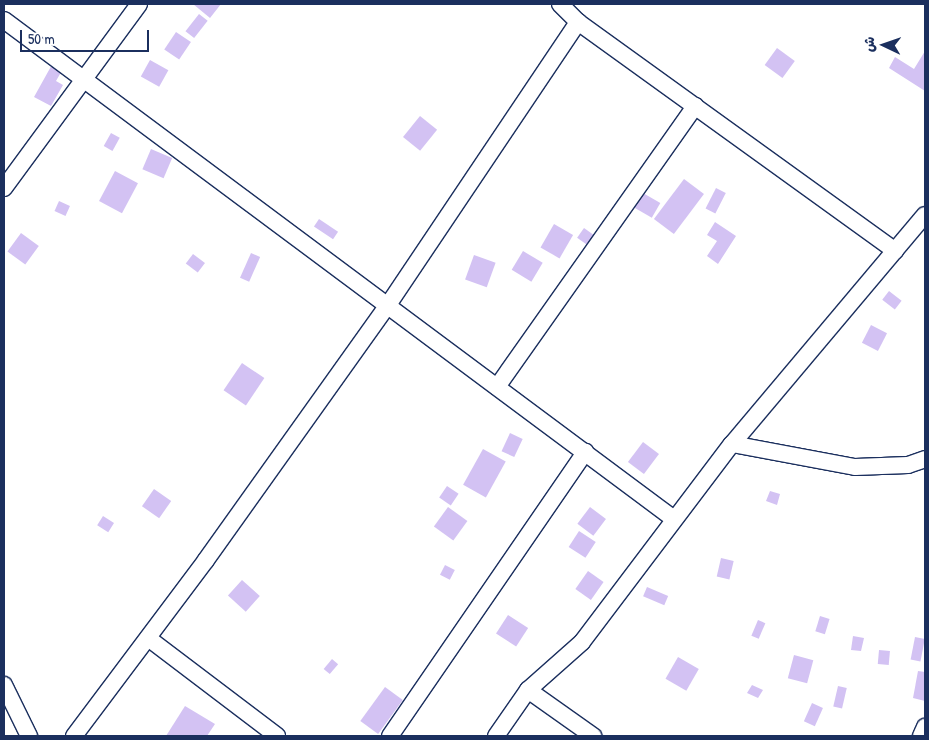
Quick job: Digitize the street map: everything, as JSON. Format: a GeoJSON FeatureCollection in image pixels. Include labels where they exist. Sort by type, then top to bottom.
{"type":"FeatureCollection","features":[{"type":"Feature","properties":{"kind":"street"},"geometry":{"type":"LineString","coordinates":[[4,188],[139,4]]}},
{"type":"Feature","properties":{"kind":"street"},"geometry":{"type":"LineString","coordinates":[[560,4],[578,22],[895,251]]}},
{"type":"Feature","properties":{"kind":"street"},"geometry":{"type":"LineString","coordinates":[[4,20],[674,519]]}},
{"type":"Feature","properties":{"kind":"street"},"geometry":{"type":"LineString","coordinates":[[74,736],[148,638],[388,305],[578,22]]}},
{"type":"Feature","properties":{"kind":"street"},"geometry":{"type":"LineString","coordinates":[[497,387],[695,106]]}},
{"type":"Feature","properties":{"kind":"street"},"geometry":{"type":"LineString","coordinates":[[496,736],[528,690],[582,642],[732,444],[925,215]]}},
{"type":"Feature","properties":{"kind":"street"},"geometry":{"type":"LineString","coordinates":[[732,444],[856,467],[908,465],[925,459]]}},
{"type":"Feature","properties":{"kind":"street"},"geometry":{"type":"LineString","coordinates":[[390,736],[584,452]]}},
{"type":"Feature","properties":{"kind":"street"},"geometry":{"type":"LineString","coordinates":[[148,638],[277,736]]}},
{"type":"Feature","properties":{"kind":"street"},"geometry":{"type":"LineString","coordinates":[[4,685],[29,736]]}},
{"type":"Feature","properties":{"kind":"street"},"geometry":{"type":"LineString","coordinates":[[528,690],[593,736]]}},
{"type":"Feature","properties":{"kind":"street"},"geometry":{"type":"LineString","coordinates":[[921,736],[925,727]]}},
{"type":"Feature","properties":{"kind":"building"},"geometry":{"type":"Polygon","coordinates":[[[193,4],[221,4],[210,18],[193,4]]]}},
{"type":"Feature","properties":{"kind":"building"},"geometry":{"type":"Polygon","coordinates":[[[199,14],[208,21],[194,38],[185,31],[199,14]]]}},
{"type":"Feature","properties":{"kind":"building"},"geometry":{"type":"Polygon","coordinates":[[[176,32],[191,42],[179,59],[164,49],[176,32]]]}},
{"type":"Feature","properties":{"kind":"building"},"geometry":{"type":"Polygon","coordinates":[[[777,48],[795,61],[782,78],[765,65],[777,48]]]}},
{"type":"Feature","properties":{"kind":"building"},"geometry":{"type":"Polygon","coordinates":[[[925,51],[925,91],[889,68],[895,57],[914,69],[925,51]]]}},
{"type":"Feature","properties":{"kind":"building"},"geometry":{"type":"Polygon","coordinates":[[[150,60],[168,70],[159,87],[141,77],[150,60]]]}},
{"type":"Feature","properties":{"kind":"building"},"geometry":{"type":"Polygon","coordinates":[[[54,61],[64,67],[56,81],[63,85],[51,106],[34,97],[54,61]]]}},
{"type":"Feature","properties":{"kind":"building"},"geometry":{"type":"Polygon","coordinates":[[[420,116],[437,130],[420,151],[403,137],[420,116]]]}},
{"type":"Feature","properties":{"kind":"building"},"geometry":{"type":"Polygon","coordinates":[[[111,133],[120,138],[112,151],[104,146],[111,133]]]}},
{"type":"Feature","properties":{"kind":"building"},"geometry":{"type":"Polygon","coordinates":[[[151,149],[172,158],[164,178],[142,169],[151,149]]]}},
{"type":"Feature","properties":{"kind":"building"},"geometry":{"type":"Polygon","coordinates":[[[115,171],[138,183],[122,213],[99,201],[115,171]]]}},
{"type":"Feature","properties":{"kind":"building"},"geometry":{"type":"Polygon","coordinates":[[[684,179],[704,194],[674,234],[654,219],[684,179]]]}},
{"type":"Feature","properties":{"kind":"building"},"geometry":{"type":"Polygon","coordinates":[[[716,188],[726,193],[715,213],[706,208],[716,188]]]}},
{"type":"Feature","properties":{"kind":"building"},"geometry":{"type":"Polygon","coordinates":[[[643,193],[660,203],[652,218],[634,208],[643,193]]]}},
{"type":"Feature","properties":{"kind":"building"},"geometry":{"type":"Polygon","coordinates":[[[59,201],[70,206],[65,216],[55,211],[59,201]]]}},
{"type":"Feature","properties":{"kind":"building"},"geometry":{"type":"Polygon","coordinates":[[[319,219],[338,232],[333,239],[314,226],[319,219]]]}},
{"type":"Feature","properties":{"kind":"building"},"geometry":{"type":"Polygon","coordinates":[[[715,222],[736,236],[718,264],[707,256],[717,241],[707,235],[715,222]]]}},
{"type":"Feature","properties":{"kind":"building"},"geometry":{"type":"Polygon","coordinates":[[[554,224],[573,235],[560,258],[540,247],[554,224]]]}},
{"type":"Feature","properties":{"kind":"building"},"geometry":{"type":"Polygon","coordinates":[[[584,228],[594,235],[587,245],[577,238],[584,228]]]}},
{"type":"Feature","properties":{"kind":"building"},"geometry":{"type":"Polygon","coordinates":[[[21,233],[39,246],[25,265],[7,252],[21,233]]]}},
{"type":"Feature","properties":{"kind":"building"},"geometry":{"type":"Polygon","coordinates":[[[523,251],[543,263],[531,282],[512,270],[523,251]]]}},
{"type":"Feature","properties":{"kind":"building"},"geometry":{"type":"Polygon","coordinates":[[[251,253],[260,257],[249,282],[240,278],[251,253]]]}},
{"type":"Feature","properties":{"kind":"building"},"geometry":{"type":"Polygon","coordinates":[[[193,254],[205,263],[198,273],[186,264],[193,254]]]}},
{"type":"Feature","properties":{"kind":"building"},"geometry":{"type":"Polygon","coordinates":[[[474,255],[496,263],[487,287],[465,279],[474,255]]]}},
{"type":"Feature","properties":{"kind":"building"},"geometry":{"type":"Polygon","coordinates":[[[889,291],[902,301],[895,310],[882,300],[889,291]]]}},
{"type":"Feature","properties":{"kind":"building"},"geometry":{"type":"Polygon","coordinates":[[[871,325],[887,333],[878,351],[862,343],[871,325]]]}},
{"type":"Feature","properties":{"kind":"building"},"geometry":{"type":"Polygon","coordinates":[[[242,363],[264,378],[246,405],[224,390],[242,363]]]}},
{"type":"Feature","properties":{"kind":"building"},"geometry":{"type":"Polygon","coordinates":[[[510,433],[523,439],[514,457],[502,451],[510,433]]]}},
{"type":"Feature","properties":{"kind":"building"},"geometry":{"type":"Polygon","coordinates":[[[643,442],[659,454],[644,474],[628,462],[643,442]]]}},
{"type":"Feature","properties":{"kind":"building"},"geometry":{"type":"Polygon","coordinates":[[[483,449],[506,462],[486,497],[463,485],[483,449]]]}},
{"type":"Feature","properties":{"kind":"building"},"geometry":{"type":"Polygon","coordinates":[[[447,486],[459,494],[451,505],[439,498],[447,486]]]}},
{"type":"Feature","properties":{"kind":"building"},"geometry":{"type":"Polygon","coordinates":[[[154,489],[171,501],[159,518],[142,506],[154,489]]]}},
{"type":"Feature","properties":{"kind":"building"},"geometry":{"type":"Polygon","coordinates":[[[770,491],[780,494],[777,505],[766,501],[770,491]]]}},
{"type":"Feature","properties":{"kind":"building"},"geometry":{"type":"Polygon","coordinates":[[[448,507],[467,521],[453,541],[434,526],[448,507]]]}},
{"type":"Feature","properties":{"kind":"building"},"geometry":{"type":"Polygon","coordinates":[[[590,507],[606,519],[593,536],[577,524],[590,507]]]}},
{"type":"Feature","properties":{"kind":"building"},"geometry":{"type":"Polygon","coordinates":[[[103,516],[114,523],[108,532],[97,525],[103,516]]]}},
{"type":"Feature","properties":{"kind":"building"},"geometry":{"type":"Polygon","coordinates":[[[579,531],[596,542],[585,558],[569,547],[579,531]]]}},
{"type":"Feature","properties":{"kind":"building"},"geometry":{"type":"Polygon","coordinates":[[[721,558],[734,561],[729,579],[717,577],[721,558]]]}},
{"type":"Feature","properties":{"kind":"building"},"geometry":{"type":"Polygon","coordinates":[[[445,565],[455,570],[450,580],[440,575],[445,565]]]}},
{"type":"Feature","properties":{"kind":"building"},"geometry":{"type":"Polygon","coordinates":[[[588,571],[604,582],[591,600],[575,589],[588,571]]]}},
{"type":"Feature","properties":{"kind":"building"},"geometry":{"type":"Polygon","coordinates":[[[242,580],[260,596],[246,612],[228,596],[242,580]]]}},
{"type":"Feature","properties":{"kind":"building"},"geometry":{"type":"Polygon","coordinates":[[[647,587],[668,596],[664,605],[643,596],[647,587]]]}},
{"type":"Feature","properties":{"kind":"building"},"geometry":{"type":"Polygon","coordinates":[[[508,615],[528,628],[516,647],[496,633],[508,615]]]}},
{"type":"Feature","properties":{"kind":"building"},"geometry":{"type":"Polygon","coordinates":[[[820,616],[830,619],[825,634],[815,631],[820,616]]]}},
{"type":"Feature","properties":{"kind":"building"},"geometry":{"type":"Polygon","coordinates":[[[758,620],[765,623],[759,639],[751,636],[758,620]]]}},
{"type":"Feature","properties":{"kind":"building"},"geometry":{"type":"Polygon","coordinates":[[[853,636],[864,638],[861,651],[851,650],[853,636]]]}},
{"type":"Feature","properties":{"kind":"building"},"geometry":{"type":"Polygon","coordinates":[[[915,637],[925,639],[920,661],[911,660],[915,637]]]}},
{"type":"Feature","properties":{"kind":"building"},"geometry":{"type":"Polygon","coordinates":[[[879,650],[890,651],[889,665],[878,664],[879,650]]]}},
{"type":"Feature","properties":{"kind":"building"},"geometry":{"type":"Polygon","coordinates":[[[794,655],[813,660],[807,683],[788,678],[794,655]]]}},
{"type":"Feature","properties":{"kind":"building"},"geometry":{"type":"Polygon","coordinates":[[[678,657],[699,669],[686,691],[666,679],[678,657]]]}},
{"type":"Feature","properties":{"kind":"building"},"geometry":{"type":"Polygon","coordinates":[[[332,659],[338,664],[330,674],[324,669],[332,659]]]}},
{"type":"Feature","properties":{"kind":"building"},"geometry":{"type":"Polygon","coordinates":[[[918,671],[925,672],[925,701],[913,698],[918,671]]]}},
{"type":"Feature","properties":{"kind":"building"},"geometry":{"type":"Polygon","coordinates":[[[752,685],[763,690],[758,698],[747,693],[752,685]]]}},
{"type":"Feature","properties":{"kind":"building"},"geometry":{"type":"Polygon","coordinates":[[[838,686],[847,688],[842,708],[833,706],[838,686]]]}},
{"type":"Feature","properties":{"kind":"building"},"geometry":{"type":"Polygon","coordinates":[[[385,687],[403,700],[378,734],[360,721],[385,687]]]}},
{"type":"Feature","properties":{"kind":"building"},"geometry":{"type":"Polygon","coordinates":[[[812,703],[823,708],[815,726],[804,721],[812,703]]]}},
{"type":"Feature","properties":{"kind":"building"},"geometry":{"type":"Polygon","coordinates":[[[185,706],[215,724],[207,736],[166,736],[185,706]]]}}]}
